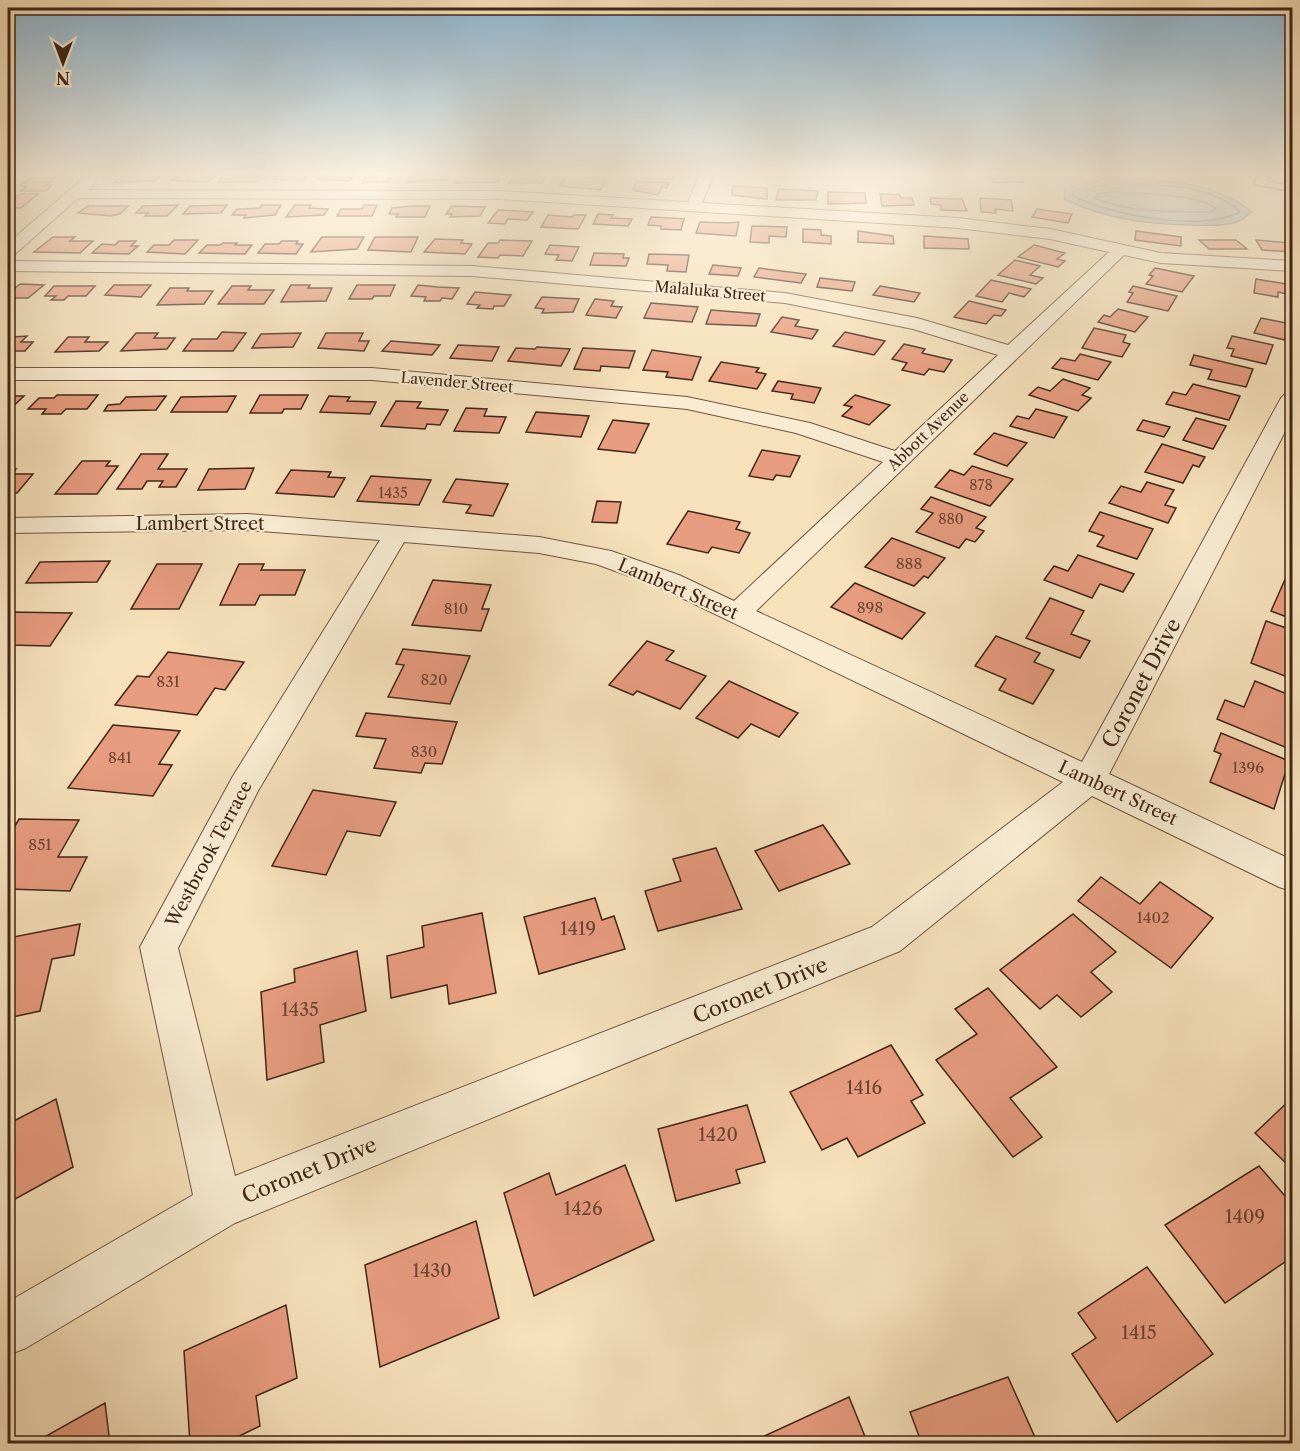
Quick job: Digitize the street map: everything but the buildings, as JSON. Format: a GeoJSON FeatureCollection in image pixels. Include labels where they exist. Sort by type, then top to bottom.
{"type":"FeatureCollection","features":[{"type":"Feature","properties":{"kind":"street"},"geometry":{"type":"LineString","coordinates":[[1084,242],[1161,258],[1293,266]]}},
{"type":"Feature","properties":{"kind":"street","name":"Abbott Avenue"},"geometry":{"type":"LineString","coordinates":[[737,614],[1010,352],[1120,250]]}},
{"type":"Feature","properties":{"kind":"street","name":"Malaluka Street"},"geometry":{"type":"LineString","coordinates":[[8,266],[472,271],[785,298],[917,324],[1010,352]]}},
{"type":"Feature","properties":{"kind":"street","name":"Lavender Street"},"geometry":{"type":"LineString","coordinates":[[8,374],[372,374],[687,403],[802,428],[898,459]]}},
{"type":"Feature","properties":{"kind":"street","name":"Coronet Drive"},"geometry":{"type":"LineString","coordinates":[[8,1330],[219,1206],[886,939],[1090,780],[1293,398]]}},
{"type":"Feature","properties":{"kind":"street","name":"Lambert Street"},"geometry":{"type":"LineString","coordinates":[[8,525],[248,522],[540,545],[602,557],[669,580],[1293,876]]}},
{"type":"Feature","properties":{"kind":"street","name":"Westbrook Terrace"},"geometry":{"type":"LineString","coordinates":[[219,1206],[159,947],[244,785],[396,534]]}}]}
